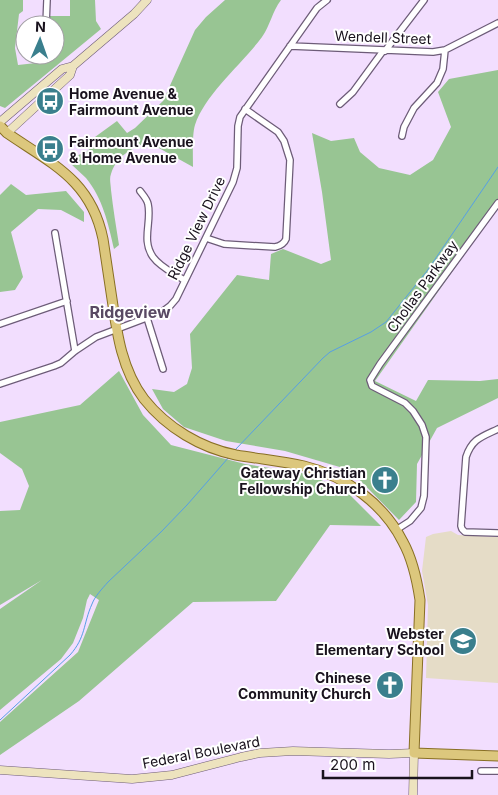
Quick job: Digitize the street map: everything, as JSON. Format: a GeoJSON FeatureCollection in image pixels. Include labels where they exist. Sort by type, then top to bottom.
{"type":"FeatureCollection","features":[{"type":"Feature","properties":{"kind":"main road"},"geometry":{"type":"LineString","coordinates":[[2,130],[62,69],[73,66],[134,14],[147,0]]}},
{"type":"Feature","properties":{"kind":"main road"},"geometry":{"type":"LineString","coordinates":[[2,130],[70,75],[73,66]]}},
{"type":"Feature","properties":{"kind":"main road"},"geometry":{"type":"LineString","coordinates":[[2,130],[65,172],[80,187],[90,202],[99,222],[103,239],[119,345],[130,374],[144,398],[154,410],[175,429],[209,447],[223,452],[318,470],[344,481],[370,499],[383,511],[396,530],[412,562],[420,600],[413,795]]}},
{"type":"Feature","properties":{"kind":"main road","name":"Federal Boulevard"},"geometry":{"type":"LineString","coordinates":[[0,770],[146,779],[172,775],[260,753],[293,751],[498,756]]}},
{"type":"Feature","properties":{"kind":"street"},"geometry":{"type":"LineString","coordinates":[[46,15],[47,0]]}},
{"type":"Feature","properties":{"kind":"street","name":"Ridge View Drive"},"geometry":{"type":"LineString","coordinates":[[0,384],[61,363],[96,337],[162,312],[176,299],[233,182],[237,168],[238,126],[240,118],[318,8],[327,0]]}},
{"type":"Feature","properties":{"kind":"street"},"geometry":{"type":"LineString","coordinates":[[340,104],[353,92],[424,0]]}},
{"type":"Feature","properties":{"kind":"street","name":"Wendell Street"},"geometry":{"type":"LineString","coordinates":[[290,46],[432,52],[445,50],[498,23]]}},
{"type":"Feature","properties":{"kind":"street"},"geometry":{"type":"LineString","coordinates":[[402,136],[404,127],[414,108],[437,83],[444,69],[445,50]]}},
{"type":"Feature","properties":{"kind":"street"},"geometry":{"type":"LineString","coordinates":[[206,238],[224,244],[276,246],[285,242],[286,239],[290,160],[284,141],[278,132],[245,109]]}},
{"type":"Feature","properties":{"kind":"street"},"geometry":{"type":"LineString","coordinates":[[140,191],[148,205],[147,243],[152,256],[160,265],[184,280]]}},
{"type":"Feature","properties":{"kind":"street","name":"Chollas Parkway"},"geometry":{"type":"LineString","coordinates":[[396,530],[410,521],[421,508],[424,496],[426,437],[422,425],[413,411],[405,403],[372,386],[370,380],[498,203]]}},
{"type":"Feature","properties":{"kind":"street"},"geometry":{"type":"LineString","coordinates":[[55,233],[75,351]]}},
{"type":"Feature","properties":{"kind":"street"},"geometry":{"type":"LineString","coordinates":[[0,324],[67,301]]}},
{"type":"Feature","properties":{"kind":"street"},"geometry":{"type":"LineString","coordinates":[[147,318],[163,369]]}},
{"type":"Feature","properties":{"kind":"street"},"geometry":{"type":"LineString","coordinates":[[498,429],[477,438],[468,448],[461,526],[465,532],[498,533]]}},
{"type":"Feature","properties":{"kind":"street"},"geometry":{"type":"LineString","coordinates":[[481,771],[498,770]]}},
{"type":"Feature","properties":{"kind":"shaded area","name":"Webster Elementary School"},"geometry":{"type":"Polygon","coordinates":[[[451,531],[458,535],[498,537],[498,683],[426,678],[428,605],[422,571],[426,537],[451,531]]]}},
{"type":"Feature","properties":{"kind":"green space"},"geometry":{"type":"Polygon","coordinates":[[[0,0],[23,0],[23,11],[19,15],[15,15],[15,65],[57,65],[5,108],[0,106],[0,0]]]}},
{"type":"Feature","properties":{"kind":"green space"},"geometry":{"type":"Polygon","coordinates":[[[70,0],[95,0],[96,21],[101,29],[65,59],[65,16],[70,16],[70,0]]]}},
{"type":"Feature","properties":{"kind":"green space"},"geometry":{"type":"Polygon","coordinates":[[[225,0],[281,0],[262,37],[215,91],[200,113],[194,129],[193,167],[148,142],[130,150],[116,163],[110,178],[119,245],[114,249],[107,221],[97,194],[86,178],[71,164],[80,154],[82,155],[96,144],[95,137],[117,121],[127,133],[135,128],[163,101],[195,30],[225,0]]]}},
{"type":"Feature","properties":{"kind":"green space"},"geometry":{"type":"Polygon","coordinates":[[[498,70],[498,207],[375,381],[416,401],[428,380],[480,381],[498,379],[498,398],[437,428],[417,464],[416,502],[399,520],[350,470],[285,451],[226,441],[184,427],[163,409],[152,389],[174,392],[187,384],[192,368],[190,334],[237,275],[269,280],[271,254],[283,249],[321,264],[331,260],[312,133],[331,141],[354,138],[360,152],[379,168],[410,175],[433,160],[451,127],[438,92],[449,79],[498,70]]]}},
{"type":"Feature","properties":{"kind":"green space"},"geometry":{"type":"Polygon","coordinates":[[[11,184],[26,195],[66,191],[84,212],[84,222],[61,210],[38,209],[11,232],[23,277],[15,290],[0,292],[0,195],[11,184]]]}},
{"type":"Feature","properties":{"kind":"green space"},"geometry":{"type":"Polygon","coordinates":[[[119,371],[143,415],[171,445],[245,464],[308,474],[347,492],[381,526],[330,525],[276,601],[193,602],[79,701],[0,755],[0,722],[78,652],[99,600],[90,594],[73,643],[61,659],[0,710],[0,609],[42,580],[0,605],[0,511],[20,510],[29,486],[22,469],[0,453],[0,422],[80,405],[119,371]]]}},
{"type":"Feature","properties":{"kind":"waterway"},"geometry":{"type":"LineString","coordinates":[[235,450],[330,352],[371,332],[386,322],[427,271],[498,167]]}},
{"type":"Feature","properties":{"kind":"waterway"},"geometry":{"type":"LineString","coordinates":[[0,720],[70,655],[82,636],[89,611],[99,593],[187,505],[229,457]]}},
{"type":"Feature","properties":{"kind":"place","name":"Home Avenue & Fairmount Avenue"},"geometry":{"type":"Point","coordinates":[50,101]}},
{"type":"Feature","properties":{"kind":"place","name":"Fairmount Avenue & Home Avenue"},"geometry":{"type":"Point","coordinates":[50,149]}},
{"type":"Feature","properties":{"kind":"place","name":"Gateway Christian Fellowship Church"},"geometry":{"type":"Point","coordinates":[385,480]}},
{"type":"Feature","properties":{"kind":"place","name":"Webster Elementary School"},"geometry":{"type":"Point","coordinates":[463,641]}},
{"type":"Feature","properties":{"kind":"place","name":"Chinese Community Church"},"geometry":{"type":"Point","coordinates":[390,685]}},
{"type":"Feature","properties":{"kind":"district","name":"Ridgeview"},"geometry":{"type":"Point","coordinates":[130,312]}}]}
